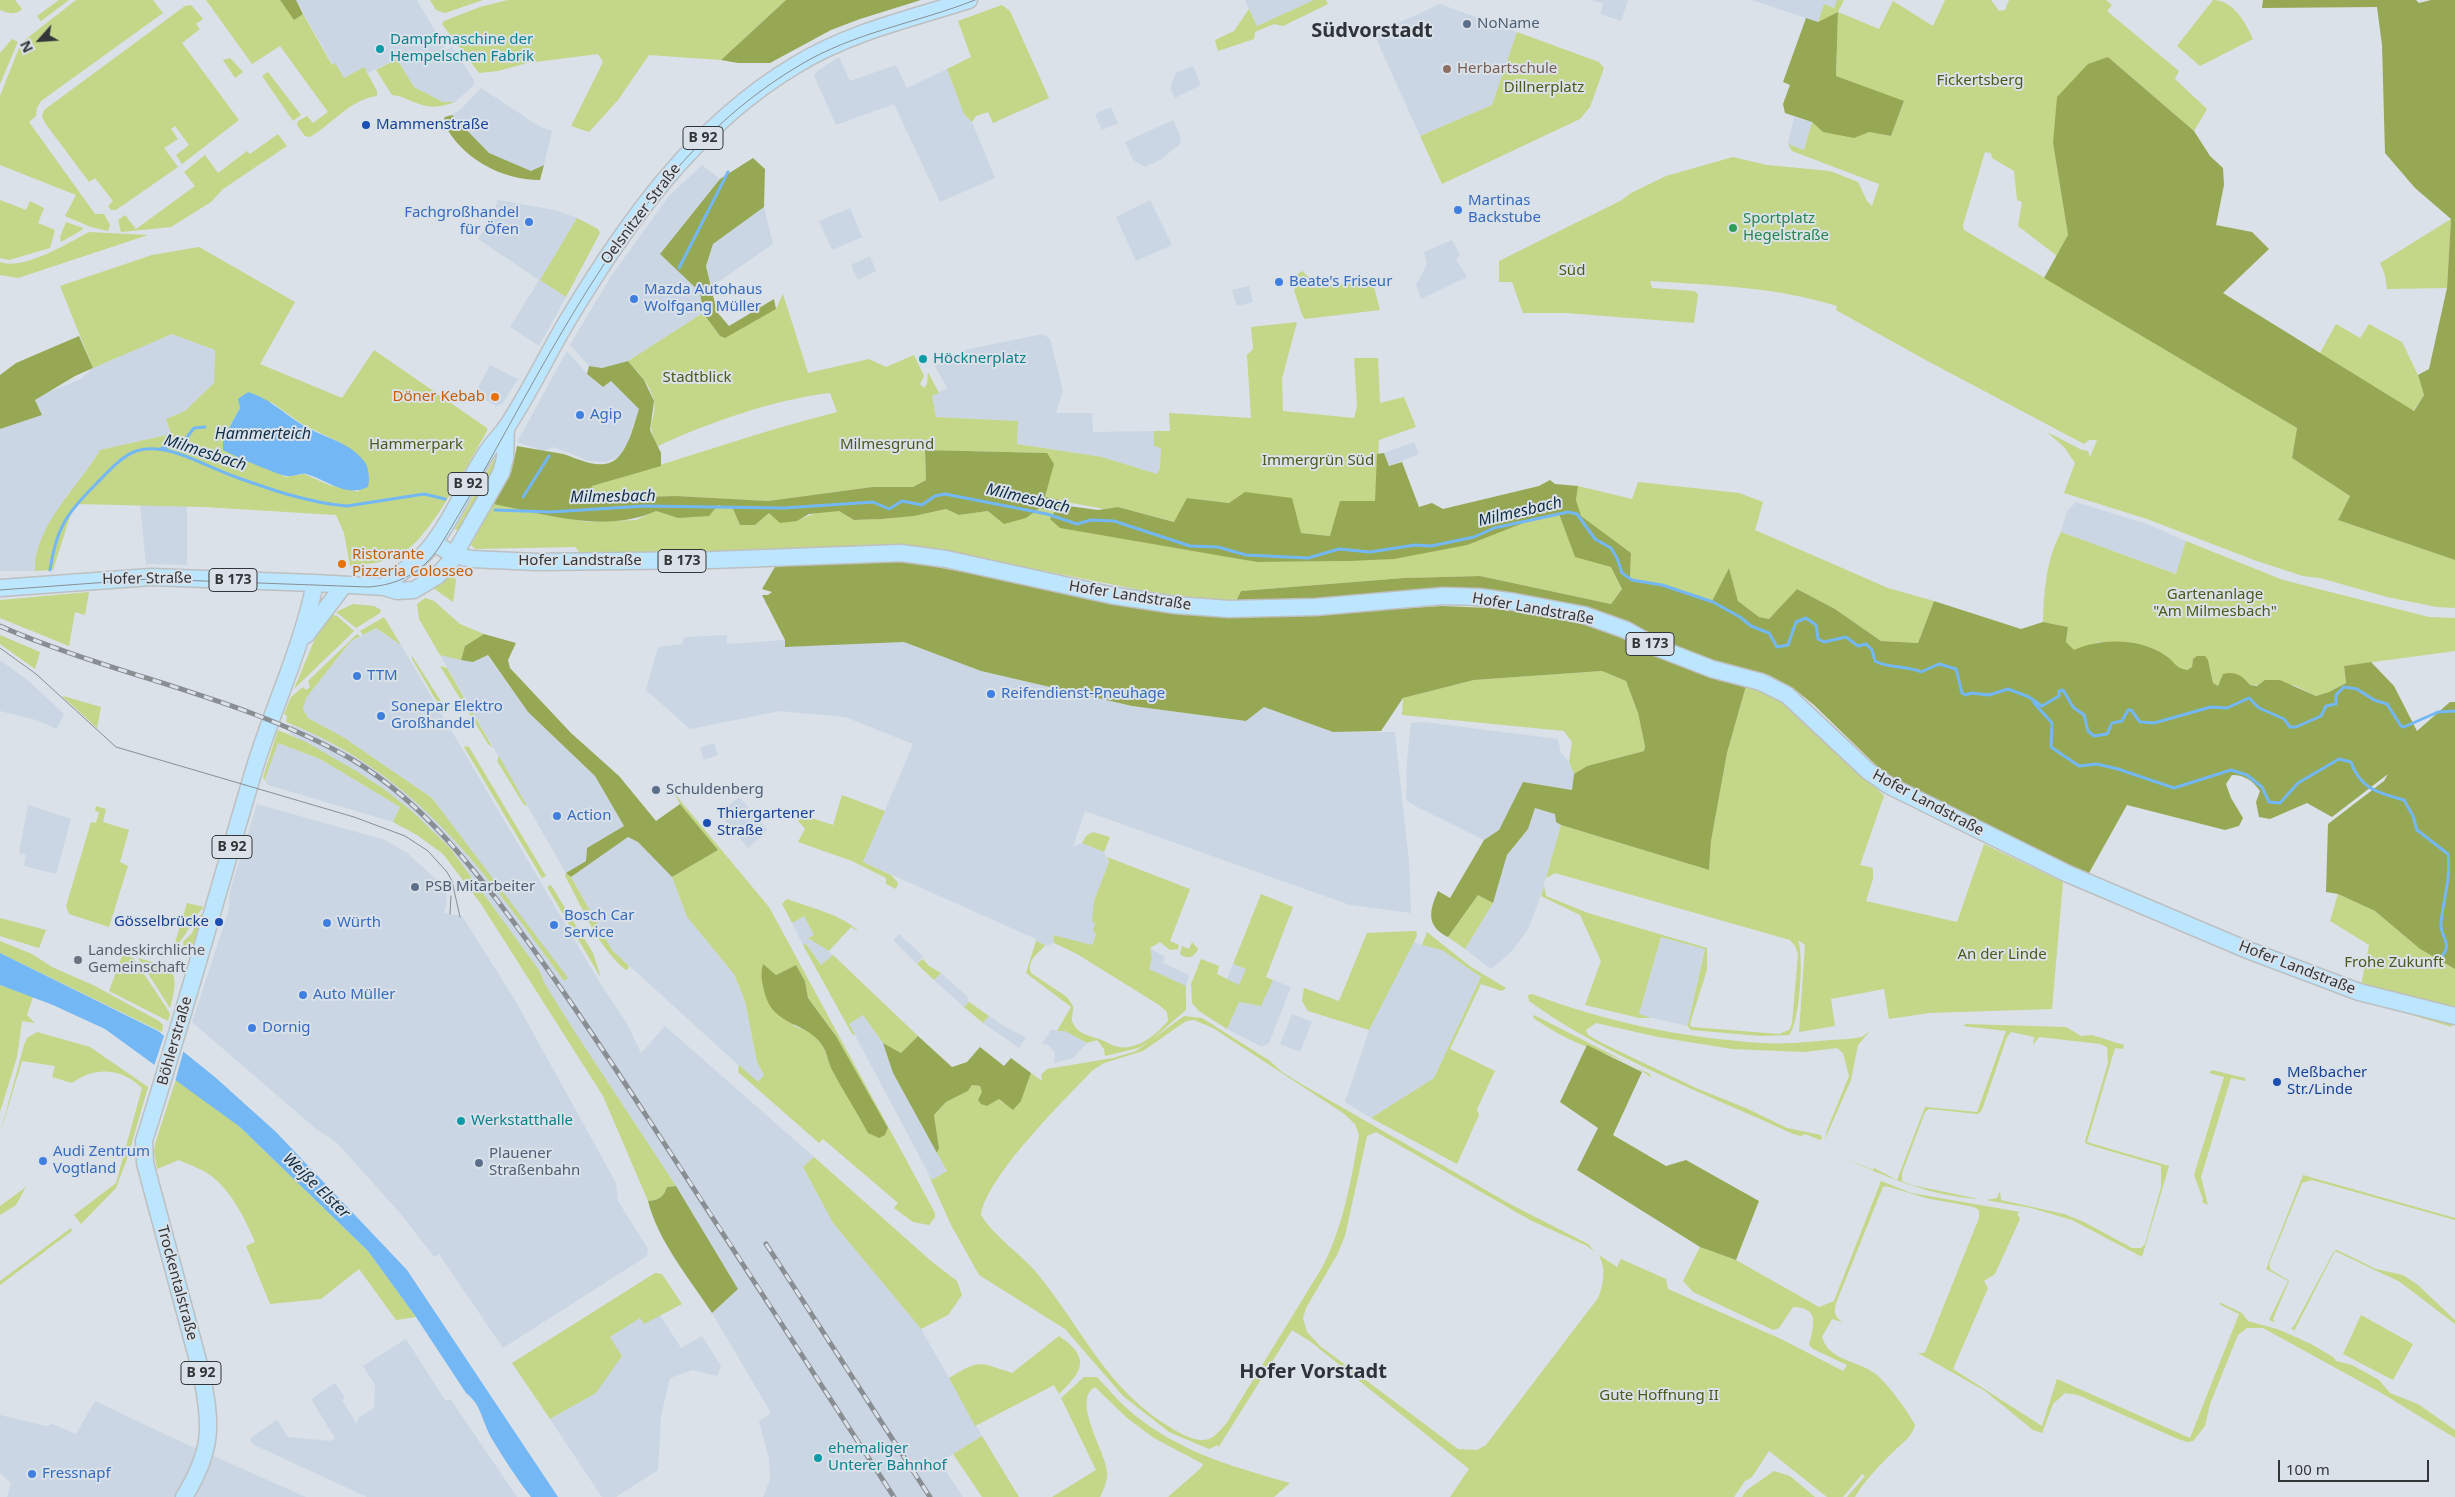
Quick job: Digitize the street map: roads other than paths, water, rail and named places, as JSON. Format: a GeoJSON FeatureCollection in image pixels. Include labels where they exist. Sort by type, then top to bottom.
{"type":"FeatureCollection","features":[{"type":"Feature","properties":{"kind":"main road","name":"Oelsnitzer Straße"},"geometry":{"type":"LineString","coordinates":[[434,543],[485,454],[506,427],[566,323],[615,246],[650,198],[704,137],[774,79],[823,50],[872,30],[969,0]]}},
{"type":"Feature","properties":{"kind":"main road","name":"Oelsnitzer Straße"},"geometry":{"type":"LineString","coordinates":[[454,554],[501,473],[505,458],[506,427]]}},
{"type":"Feature","properties":{"kind":"main road","name":"Hofer Landstraße"},"geometry":{"type":"LineString","coordinates":[[434,543],[454,554],[479,560],[598,562],[901,552],[946,559],[1110,595],[1175,605],[1229,609],[1316,607],[1443,596],[1479,597],[1584,615],[1626,630],[1658,648],[1712,669],[1761,682],[1787,695],[1868,771],[1888,785],[2068,874],[2245,949],[2359,992],[2455,1016]]}},
{"type":"Feature","properties":{"kind":"main road","name":"B 92"},"geometry":{"type":"LineString","coordinates":[[384,587],[416,561],[434,543]]}},
{"type":"Feature","properties":{"kind":"main road","name":"Hofer Straße"},"geometry":{"type":"LineString","coordinates":[[0,588],[151,577],[315,583],[384,587],[405,591],[424,586],[437,576],[454,554]]}},
{"type":"Feature","properties":{"kind":"main road","name":"Böhlerstraße"},"geometry":{"type":"LineString","coordinates":[[150,1183],[145,1163],[144,1141],[261,748],[300,643],[315,583]]}},
{"type":"Feature","properties":{"kind":"main road","name":"Böhlerstraße"},"geometry":{"type":"LineString","coordinates":[[300,643],[344,585]]}},
{"type":"Feature","properties":{"kind":"main road","name":"Trockentalstraße"},"geometry":{"type":"LineString","coordinates":[[150,1183],[208,1406],[208,1438],[204,1460],[184,1497]]}},
{"type":"Feature","properties":{"kind":"water","name":"Hammerteich"},"geometry":{"type":"Polygon","coordinates":[[[248,392],[263,398],[309,429],[343,444],[358,454],[367,467],[368,487],[360,490],[344,489],[306,474],[283,475],[223,450],[223,439],[240,408],[238,399],[248,392]]]}},
{"type":"Feature","properties":{"kind":"water","name":"Weiße Elster"},"geometry":{"type":"Polygon","coordinates":[[[0,953],[158,1031],[216,1078],[276,1132],[407,1270],[558,1497],[531,1497],[492,1439],[479,1408],[466,1393],[416,1317],[368,1251],[240,1127],[105,1029],[53,1005],[0,985],[0,953]]]}},
{"type":"Feature","properties":{"kind":"waterway"},"geometry":{"type":"LineString","coordinates":[[679,268],[728,172]]}},
{"type":"Feature","properties":{"kind":"waterway"},"geometry":{"type":"LineString","coordinates":[[162,448],[181,445],[194,428],[205,427]]}},
{"type":"Feature","properties":{"kind":"waterway","name":"Milmesbach"},"geometry":{"type":"LineString","coordinates":[[50,570],[55,544],[70,514],[85,495],[119,461],[136,451],[160,449],[173,452],[261,486],[304,499],[333,504],[347,506],[424,494],[445,499]]}},
{"type":"Feature","properties":{"kind":"waterway"},"geometry":{"type":"LineString","coordinates":[[523,497],[549,456]]}},
{"type":"Feature","properties":{"kind":"waterway","name":"Milmesbach"},"geometry":{"type":"LineString","coordinates":[[495,510],[551,512],[644,506],[784,508],[873,502],[889,509],[902,501],[922,505],[935,496],[945,494],[1047,514],[1077,524],[1091,520],[1114,521],[1190,546],[1218,547],[1246,555],[1308,558],[1339,549],[1370,552],[1415,545],[1431,546],[1474,537],[1494,528],[1568,512],[1577,514],[1595,539],[1611,548],[1622,573],[1632,580],[1662,585],[1713,602],[1740,617],[1751,626],[1769,633],[1777,647],[1788,645],[1796,622],[1806,618],[1816,625],[1818,639],[1824,642],[1846,637],[1858,646],[1866,644],[1872,650],[1875,661],[1880,663],[1921,672],[1939,664],[1956,669],[1962,693],[1966,695],[1971,693],[1989,695],[2008,689],[2029,697],[2042,706],[2059,696],[2059,691],[2063,690],[2073,707],[2084,715],[2088,731],[2094,736],[2107,734],[2112,723],[2122,721],[2128,710],[2131,710],[2140,722],[2154,723],[2211,707],[2227,708],[2249,698],[2259,708],[2284,719],[2290,727],[2296,727],[2321,716],[2326,706],[2336,704],[2336,695],[2344,687],[2357,689],[2374,700],[2387,704],[2401,726],[2404,727],[2438,712],[2455,711]]}},
{"type":"Feature","properties":{"kind":"waterway"},"geometry":{"type":"LineString","coordinates":[[2034,703],[2052,723],[2051,747],[2079,766],[2097,764],[2174,788],[2231,770],[2247,775],[2262,787],[2269,802],[2280,803],[2298,783],[2339,759],[2351,762],[2365,784],[2386,795],[2404,800],[2413,816],[2417,830],[2448,854],[2448,881],[2441,924],[2446,948],[2442,956]]}},
{"type":"Feature","properties":{"kind":"tram line"},"geometry":{"type":"LineString","coordinates":[[0,590],[150,579],[368,587],[379,586],[409,576],[426,563],[440,546],[553,348],[593,282],[636,219],[684,160],[738,108],[800,65],[842,44],[975,0]]}},
{"type":"Feature","properties":{"kind":"tram line"},"geometry":{"type":"LineString","coordinates":[[0,648],[36,674],[116,747],[354,817],[405,836],[428,851],[447,872],[452,881],[460,917]]}},
{"type":"Feature","properties":{"kind":"tram line"},"geometry":{"type":"LineString","coordinates":[[450,914],[451,896]]}},
{"type":"Feature","properties":{"kind":"railway"},"geometry":{"type":"LineString","coordinates":[[0,626],[43,644],[223,703],[311,738],[353,760],[374,774],[394,789],[431,823],[497,900],[575,1008],[894,1497]]}},
{"type":"Feature","properties":{"kind":"railway"},"geometry":{"type":"LineString","coordinates":[[766,1244],[930,1497]]}},
{"type":"Feature","properties":{"kind":"place","name":"NoName"},"geometry":{"type":"Point","coordinates":[1467,24]}},
{"type":"Feature","properties":{"kind":"place","name":"Dampfmaschine der Hempelschen Fabrik"},"geometry":{"type":"Point","coordinates":[380,49]}},
{"type":"Feature","properties":{"kind":"place","name":"Herbartschule"},"geometry":{"type":"Point","coordinates":[1447,69]}},
{"type":"Feature","properties":{"kind":"place","name":"Mammenstraße"},"geometry":{"type":"Point","coordinates":[366,125]}},
{"type":"Feature","properties":{"kind":"place","name":"Martinas Backstube"},"geometry":{"type":"Point","coordinates":[1458,210]}},
{"type":"Feature","properties":{"kind":"place","name":"Fachgroßhandel für Öfen"},"geometry":{"type":"Point","coordinates":[529,222]}},
{"type":"Feature","properties":{"kind":"place","name":"Sportplatz Hegelstraße"},"geometry":{"type":"Point","coordinates":[1733,228]}},
{"type":"Feature","properties":{"kind":"place","name":"Beate's Friseur"},"geometry":{"type":"Point","coordinates":[1279,282]}},
{"type":"Feature","properties":{"kind":"place","name":"Mazda Autohaus Wolfgang Müller"},"geometry":{"type":"Point","coordinates":[634,299]}},
{"type":"Feature","properties":{"kind":"place","name":"Höcknerplatz"},"geometry":{"type":"Point","coordinates":[923,359]}},
{"type":"Feature","properties":{"kind":"place","name":"Döner Kebab"},"geometry":{"type":"Point","coordinates":[495,397]}},
{"type":"Feature","properties":{"kind":"place","name":"Agip"},"geometry":{"type":"Point","coordinates":[580,415]}},
{"type":"Feature","properties":{"kind":"place","name":"Ristorante Pizzeria Colosseo"},"geometry":{"type":"Point","coordinates":[342,564]}},
{"type":"Feature","properties":{"kind":"place","name":"TTM"},"geometry":{"type":"Point","coordinates":[357,676]}},
{"type":"Feature","properties":{"kind":"place","name":"Reifendienst-Pneuhage"},"geometry":{"type":"Point","coordinates":[991,694]}},
{"type":"Feature","properties":{"kind":"place","name":"Sonepar Elektro Großhandel"},"geometry":{"type":"Point","coordinates":[381,716]}},
{"type":"Feature","properties":{"kind":"place","name":"Schuldenberg"},"geometry":{"type":"Point","coordinates":[656,790]}},
{"type":"Feature","properties":{"kind":"place","name":"Action"},"geometry":{"type":"Point","coordinates":[557,816]}},
{"type":"Feature","properties":{"kind":"place","name":"Thiergartener Straße"},"geometry":{"type":"Point","coordinates":[707,823]}},
{"type":"Feature","properties":{"kind":"place","name":"PSB Mitarbeiter"},"geometry":{"type":"Point","coordinates":[415,887]}},
{"type":"Feature","properties":{"kind":"place","name":"Gösselbrücke"},"geometry":{"type":"Point","coordinates":[219,922]}},
{"type":"Feature","properties":{"kind":"place","name":"Würth"},"geometry":{"type":"Point","coordinates":[327,923]}},
{"type":"Feature","properties":{"kind":"place","name":"Bosch Car Service"},"geometry":{"type":"Point","coordinates":[554,925]}},
{"type":"Feature","properties":{"kind":"place","name":"Landeskirchliche Gemeinschaft"},"geometry":{"type":"Point","coordinates":[78,960]}},
{"type":"Feature","properties":{"kind":"place","name":"Auto Müller"},"geometry":{"type":"Point","coordinates":[303,995]}},
{"type":"Feature","properties":{"kind":"place","name":"Dornig"},"geometry":{"type":"Point","coordinates":[252,1028]}},
{"type":"Feature","properties":{"kind":"place","name":"Meßbacher Str./Linde"},"geometry":{"type":"Point","coordinates":[2277,1082]}},
{"type":"Feature","properties":{"kind":"place","name":"Werkstatthalle"},"geometry":{"type":"Point","coordinates":[461,1121]}},
{"type":"Feature","properties":{"kind":"place","name":"Audi Zentrum Vogtland"},"geometry":{"type":"Point","coordinates":[43,1161]}},
{"type":"Feature","properties":{"kind":"place","name":"Plauener Straßenbahn"},"geometry":{"type":"Point","coordinates":[479,1163]}},
{"type":"Feature","properties":{"kind":"place","name":"ehemaliger Unterer Bahnhof"},"geometry":{"type":"Point","coordinates":[818,1458]}},
{"type":"Feature","properties":{"kind":"place","name":"Fressnapf"},"geometry":{"type":"Point","coordinates":[32,1474]}},
{"type":"Feature","properties":{"kind":"district","name":"Südvorstadt"},"geometry":{"type":"Point","coordinates":[1372,31]}},
{"type":"Feature","properties":{"kind":"district","name":"Hofer Vorstadt"},"geometry":{"type":"Point","coordinates":[1313,1372]}},
{"type":"Feature","properties":{"kind":"park label","name":"Fickertsberg"},"geometry":{"type":"Point","coordinates":[1980,81]}},
{"type":"Feature","properties":{"kind":"park label","name":"Dillnerplatz"},"geometry":{"type":"Point","coordinates":[1544,88]}},
{"type":"Feature","properties":{"kind":"park label","name":"Süd"},"geometry":{"type":"Point","coordinates":[1572,271]}},
{"type":"Feature","properties":{"kind":"park label","name":"Stadtblick"},"geometry":{"type":"Point","coordinates":[697,378]}},
{"type":"Feature","properties":{"kind":"park label","name":"Hammerpark"},"geometry":{"type":"Point","coordinates":[416,445]}},
{"type":"Feature","properties":{"kind":"park label","name":"Milmesgrund"},"geometry":{"type":"Point","coordinates":[887,445]}},
{"type":"Feature","properties":{"kind":"park label","name":"Immergrün Süd"},"geometry":{"type":"Point","coordinates":[1318,461]}},
{"type":"Feature","properties":{"kind":"park label","name":"Gartenanlage \"Am Milmesbach\""},"geometry":{"type":"Point","coordinates":[2215,604]}},
{"type":"Feature","properties":{"kind":"park label","name":"An der Linde"},"geometry":{"type":"Point","coordinates":[2002,955]}},
{"type":"Feature","properties":{"kind":"park label","name":"Frohe Zukunft"},"geometry":{"type":"Point","coordinates":[2394,963]}},
{"type":"Feature","properties":{"kind":"park label","name":"Gute Hoffnung II"},"geometry":{"type":"Point","coordinates":[1659,1396]}}]}
